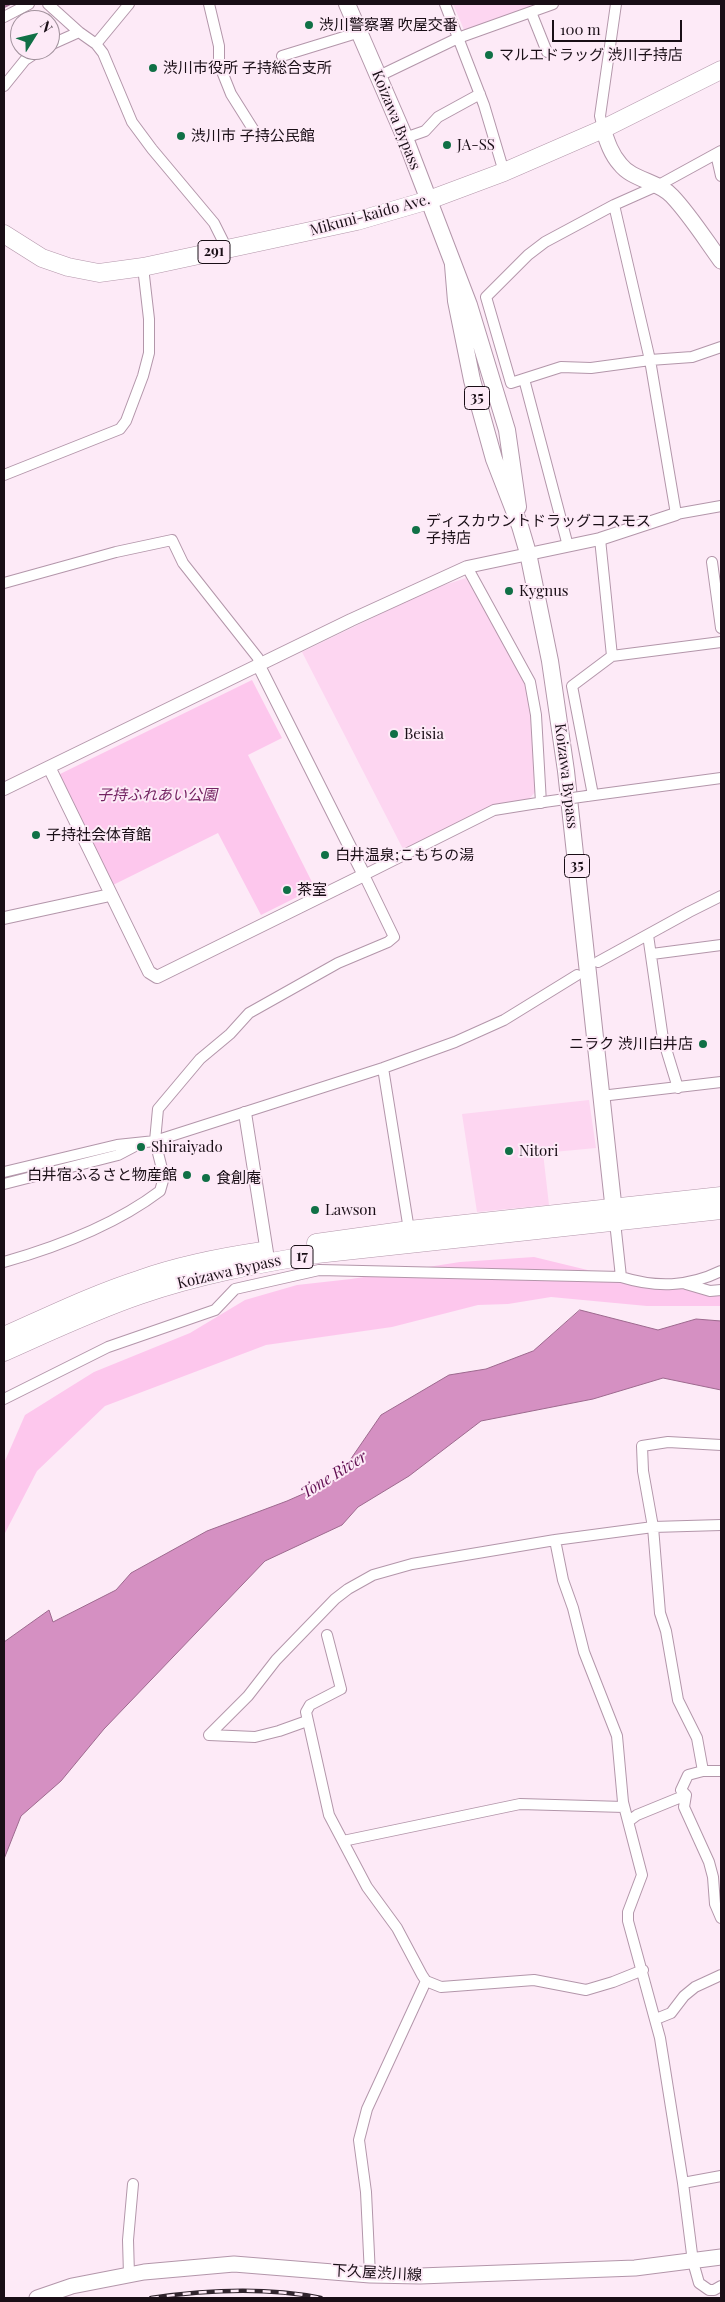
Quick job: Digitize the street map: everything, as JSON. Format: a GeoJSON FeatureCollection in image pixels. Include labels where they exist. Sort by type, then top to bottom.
{"type":"FeatureCollection","features":[{"type":"Feature","properties":{"kind":"highway","name":"Mikuni-kaido Ave."},"geometry":{"type":"LineString","coordinates":[[4,234],[42,258],[68,267],[99,273],[143,267],[357,221],[429,200],[504,172],[603,129],[721,70]]}},
{"type":"Feature","properties":{"kind":"highway","name":"Koizawa Bypass"},"geometry":{"type":"LineString","coordinates":[[4,1336],[95,1296],[140,1279],[215,1259],[317,1254],[614,1215],[721,1196]]}},
{"type":"Feature","properties":{"kind":"highway","name":"Koizawa Bypass"},"geometry":{"type":"LineString","coordinates":[[4,1352],[99,1310],[141,1294],[234,1269],[268,1256],[408,1230],[614,1215],[721,1210]]}},
{"type":"Feature","properties":{"kind":"main road","name":"Koizawa Bypass"},"geometry":{"type":"LineString","coordinates":[[347,4],[405,138],[453,266],[456,300],[472,380],[494,459],[520,526],[528,553],[550,661],[566,771],[614,1215]]}},
{"type":"Feature","properties":{"kind":"main road"},"geometry":{"type":"LineString","coordinates":[[603,129],[610,148],[620,166],[659,185],[672,196],[721,261]]}},
{"type":"Feature","properties":{"kind":"main road","name":"下久屋渋川線"},"geometry":{"type":"LineString","coordinates":[[37,2298],[72,2286],[129,2275],[234,2264],[370,2275],[420,2276],[635,2268],[721,2257]]}},
{"type":"Feature","properties":{"kind":"street"},"geometry":{"type":"LineString","coordinates":[[4,18],[28,4]]}},
{"type":"Feature","properties":{"kind":"street"},"geometry":{"type":"LineString","coordinates":[[48,4],[79,32],[96,44],[102,53],[132,122],[214,223],[227,250]]}},
{"type":"Feature","properties":{"kind":"street"},"geometry":{"type":"LineString","coordinates":[[96,44],[129,4]]}},
{"type":"Feature","properties":{"kind":"street"},"geometry":{"type":"LineString","coordinates":[[209,4],[219,46],[219,64],[231,94],[253,129]]}},
{"type":"Feature","properties":{"kind":"street"},"geometry":{"type":"LineString","coordinates":[[445,4],[480,94],[504,172]]}},
{"type":"Feature","properties":{"kind":"street"},"geometry":{"type":"LineString","coordinates":[[378,76],[458,38],[553,4]]}},
{"type":"Feature","properties":{"kind":"street"},"geometry":{"type":"LineString","coordinates":[[603,129],[600,116],[616,4]]}},
{"type":"Feature","properties":{"kind":"street"},"geometry":{"type":"LineString","coordinates":[[531,12],[547,52]]}},
{"type":"Feature","properties":{"kind":"street"},"geometry":{"type":"LineString","coordinates":[[60,41],[79,32]]}},
{"type":"Feature","properties":{"kind":"street"},"geometry":{"type":"LineString","coordinates":[[282,56],[360,32]]}},
{"type":"Feature","properties":{"kind":"street"},"geometry":{"type":"LineString","coordinates":[[4,86],[25,60]]}},
{"type":"Feature","properties":{"kind":"street"},"geometry":{"type":"LineString","coordinates":[[405,138],[425,131],[438,117],[480,94]]}},
{"type":"Feature","properties":{"kind":"street"},"geometry":{"type":"LineString","coordinates":[[721,176],[718,152],[659,185],[614,205],[546,242],[528,255],[486,296],[511,383],[561,367],[591,368],[650,360],[692,357],[721,346]]}},
{"type":"Feature","properties":{"kind":"street"},"geometry":{"type":"LineString","coordinates":[[614,205],[650,360],[676,514]]}},
{"type":"Feature","properties":{"kind":"street"},"geometry":{"type":"LineString","coordinates":[[4,475],[120,429],[126,421],[143,376],[149,353],[149,319],[143,267]]}},
{"type":"Feature","properties":{"kind":"street"},"geometry":{"type":"LineString","coordinates":[[524,379],[568,546]]}},
{"type":"Feature","properties":{"kind":"street"},"geometry":{"type":"LineString","coordinates":[[4,789],[351,620],[467,567],[600,539],[676,514],[721,506]]}},
{"type":"Feature","properties":{"kind":"street"},"geometry":{"type":"LineString","coordinates":[[600,539],[612,656]]}},
{"type":"Feature","properties":{"kind":"street"},"geometry":{"type":"LineString","coordinates":[[4,583],[116,552],[172,540],[183,563],[258,658],[259,666],[394,937],[388,942],[338,963],[249,1013],[230,1034],[200,1059],[158,1109],[155,1141],[164,1177],[160,1191],[102,1225],[32,1254],[4,1262]]}},
{"type":"Feature","properties":{"kind":"street"},"geometry":{"type":"LineString","coordinates":[[712,562],[721,628]]}},
{"type":"Feature","properties":{"kind":"street"},"geometry":{"type":"LineString","coordinates":[[467,567],[530,682],[537,731],[542,802]]}},
{"type":"Feature","properties":{"kind":"street"},"geometry":{"type":"LineString","coordinates":[[590,795],[572,686],[612,656],[721,642]]}},
{"type":"Feature","properties":{"kind":"street"},"geometry":{"type":"LineString","coordinates":[[49,767],[149,972],[157,977],[494,810],[721,778]]}},
{"type":"Feature","properties":{"kind":"street"},"geometry":{"type":"LineString","coordinates":[[4,918],[110,895]]}},
{"type":"Feature","properties":{"kind":"street"},"geometry":{"type":"LineString","coordinates":[[598,962],[721,896]]}},
{"type":"Feature","properties":{"kind":"street"},"geometry":{"type":"LineString","coordinates":[[648,934],[662,1039],[678,1088]]}},
{"type":"Feature","properties":{"kind":"street"},"geometry":{"type":"LineString","coordinates":[[652,954],[721,945]]}},
{"type":"Feature","properties":{"kind":"street"},"geometry":{"type":"LineString","coordinates":[[4,1172],[117,1145],[155,1141],[383,1068],[455,1042],[504,1020],[577,975]]}},
{"type":"Feature","properties":{"kind":"street"},"geometry":{"type":"LineString","coordinates":[[383,1068],[408,1230]]}},
{"type":"Feature","properties":{"kind":"street"},"geometry":{"type":"LineString","coordinates":[[601,1096],[721,1082]]}},
{"type":"Feature","properties":{"kind":"street"},"geometry":{"type":"LineString","coordinates":[[245,1113],[268,1256]]}},
{"type":"Feature","properties":{"kind":"street"},"geometry":{"type":"LineString","coordinates":[[4,1184],[118,1155],[143,1142]]}},
{"type":"Feature","properties":{"kind":"street"},"geometry":{"type":"LineString","coordinates":[[614,1215],[622,1277]]}},
{"type":"Feature","properties":{"kind":"street"},"geometry":{"type":"LineString","coordinates":[[4,1399],[108,1347],[215,1310],[235,1289],[319,1270],[622,1277],[645,1284],[685,1284],[706,1279],[721,1271]]}},
{"type":"Feature","properties":{"kind":"street"},"geometry":{"type":"LineString","coordinates":[[685,1284],[710,1291],[721,1290]]}},
{"type":"Feature","properties":{"kind":"street"},"geometry":{"type":"LineString","coordinates":[[703,1771],[696,1738],[678,1700],[666,1631],[660,1613],[653,1527],[642,1471],[642,1446],[668,1442],[721,1445]]}},
{"type":"Feature","properties":{"kind":"street"},"geometry":{"type":"LineString","coordinates":[[307,1721],[255,1737],[209,1735],[248,1696],[276,1660],[334,1599],[373,1575],[412,1564],[555,1540],[653,1527],[721,1525]]}},
{"type":"Feature","properties":{"kind":"street"},"geometry":{"type":"LineString","coordinates":[[555,1540],[562,1580],[574,1608],[584,1652],[617,1736],[624,1807],[642,1876],[628,1912],[628,1921],[656,2019],[683,2183],[692,2262],[699,2283],[704,2287],[714,2290],[721,2286]]}},
{"type":"Feature","properties":{"kind":"street"},"geometry":{"type":"LineString","coordinates":[[327,1636],[341,1690],[306,1708],[307,1721],[328,1815],[367,1887],[397,1928],[426,1981],[441,1987],[534,1980],[586,1990],[643,1970]]}},
{"type":"Feature","properties":{"kind":"street"},"geometry":{"type":"LineString","coordinates":[[686,1795],[681,1790],[688,1775],[703,1771],[721,1772]]}},
{"type":"Feature","properties":{"kind":"street"},"geometry":{"type":"LineString","coordinates":[[629,1822],[637,1815],[686,1795]]}},
{"type":"Feature","properties":{"kind":"street"},"geometry":{"type":"LineString","coordinates":[[686,1795],[684,1807],[709,1862],[713,1877],[715,1904],[721,1918]]}},
{"type":"Feature","properties":{"kind":"street"},"geometry":{"type":"LineString","coordinates":[[343,1841],[520,1804],[624,1807]]}},
{"type":"Feature","properties":{"kind":"street"},"geometry":{"type":"LineString","coordinates":[[656,2019],[671,2013],[684,1996],[695,1987],[721,1975]]}},
{"type":"Feature","properties":{"kind":"street"},"geometry":{"type":"LineString","coordinates":[[370,2275],[366,2192],[359,2140],[367,2109],[426,1981]]}},
{"type":"Feature","properties":{"kind":"street"},"geometry":{"type":"LineString","coordinates":[[683,2183],[721,2176]]}},
{"type":"Feature","properties":{"kind":"street"},"geometry":{"type":"LineString","coordinates":[[129,2275],[128,2240],[133,2184]]}},
{"type":"Feature","properties":{"kind":"shaded area"},"geometry":{"type":"Polygon","coordinates":[[[453,4],[541,4],[525,8],[465,32],[453,4]]]}},
{"type":"Feature","properties":{"kind":"shaded area"},"geometry":{"type":"Polygon","coordinates":[[[466,578],[526,681],[533,718],[537,790],[529,799],[497,804],[404,851],[302,652],[432,589],[466,578]]]}},
{"type":"Feature","properties":{"kind":"shaded area"},"geometry":{"type":"Polygon","coordinates":[[[589,1100],[596,1148],[543,1153],[549,1205],[477,1212],[462,1114],[589,1100]]]}},
{"type":"Feature","properties":{"kind":"shaded area"},"geometry":{"type":"Polygon","coordinates":[[[580,1310],[658,1330],[696,1319],[721,1321],[721,1390],[663,1378],[593,1399],[481,1421],[409,1476],[358,1507],[342,1525],[265,1561],[104,1729],[61,1781],[21,1816],[4,1859],[4,1642],[49,1610],[53,1622],[116,1590],[131,1573],[207,1531],[287,1501],[337,1479],[381,1415],[449,1375],[486,1369],[533,1351],[580,1310]]]}},
{"type":"Feature","properties":{"kind":"green space","name":"子持ふれあい公園"},"geometry":{"type":"Polygon","coordinates":[[[252,680],[282,738],[248,755],[315,888],[261,915],[218,833],[111,886],[58,775],[252,680]]]}},
{"type":"Feature","properties":{"kind":"green space"},"geometry":{"type":"Polygon","coordinates":[[[534,1257],[645,1284],[721,1290],[721,1306],[647,1306],[551,1297],[508,1304],[478,1305],[392,1327],[266,1345],[105,1406],[37,1471],[4,1535],[4,1463],[25,1415],[94,1372],[190,1333],[245,1300],[297,1285],[351,1279],[460,1262],[534,1257]]]}},
{"type":"Feature","properties":{"kind":"waterway"},"geometry":{"type":"LineString","coordinates":[[4,7],[10,4]]}},
{"type":"Feature","properties":{"kind":"railway"},"geometry":{"type":"LineString","coordinates":[[151,2298],[193,2293],[236,2291],[279,2292],[321,2298]]}},
{"type":"Feature","properties":{"kind":"place","name":"渋川警察署 吹屋交番"},"geometry":{"type":"Point","coordinates":[309,25]}},
{"type":"Feature","properties":{"kind":"place","name":"マルエドラッグ 渋川子持店"},"geometry":{"type":"Point","coordinates":[489,55]}},
{"type":"Feature","properties":{"kind":"place","name":"渋川市役所 子持総合支所"},"geometry":{"type":"Point","coordinates":[153,68]}},
{"type":"Feature","properties":{"kind":"place","name":"渋川市 子持公民館"},"geometry":{"type":"Point","coordinates":[181,136]}},
{"type":"Feature","properties":{"kind":"place","name":"JA-SS"},"geometry":{"type":"Point","coordinates":[447,145]}},
{"type":"Feature","properties":{"kind":"place","name":"ディスカウントドラッグコスモス 子持店"},"geometry":{"type":"Point","coordinates":[416,530]}},
{"type":"Feature","properties":{"kind":"place","name":"Kygnus"},"geometry":{"type":"Point","coordinates":[509,591]}},
{"type":"Feature","properties":{"kind":"place","name":"Beisia"},"geometry":{"type":"Point","coordinates":[394,734]}},
{"type":"Feature","properties":{"kind":"place","name":"子持社会体育館"},"geometry":{"type":"Point","coordinates":[36,835]}},
{"type":"Feature","properties":{"kind":"place","name":"白井温泉;こもちの湯"},"geometry":{"type":"Point","coordinates":[325,855]}},
{"type":"Feature","properties":{"kind":"place","name":"茶室"},"geometry":{"type":"Point","coordinates":[287,890]}},
{"type":"Feature","properties":{"kind":"place","name":"ニラク 渋川白井店"},"geometry":{"type":"Point","coordinates":[703,1044]}},
{"type":"Feature","properties":{"kind":"place","name":"Shiraiyado"},"geometry":{"type":"Point","coordinates":[141,1147]}},
{"type":"Feature","properties":{"kind":"place","name":"Nitori"},"geometry":{"type":"Point","coordinates":[509,1151]}},
{"type":"Feature","properties":{"kind":"place","name":"白井宿ふるさと物産館"},"geometry":{"type":"Point","coordinates":[187,1175]}},
{"type":"Feature","properties":{"kind":"place","name":"食創庵"},"geometry":{"type":"Point","coordinates":[206,1178]}},
{"type":"Feature","properties":{"kind":"place","name":"Lawson"},"geometry":{"type":"Point","coordinates":[315,1210]}},
{"type":"Feature","properties":{"kind":"water label","name":"Tone River"},"geometry":{"type":"Point","coordinates":[334,1475]}}]}
